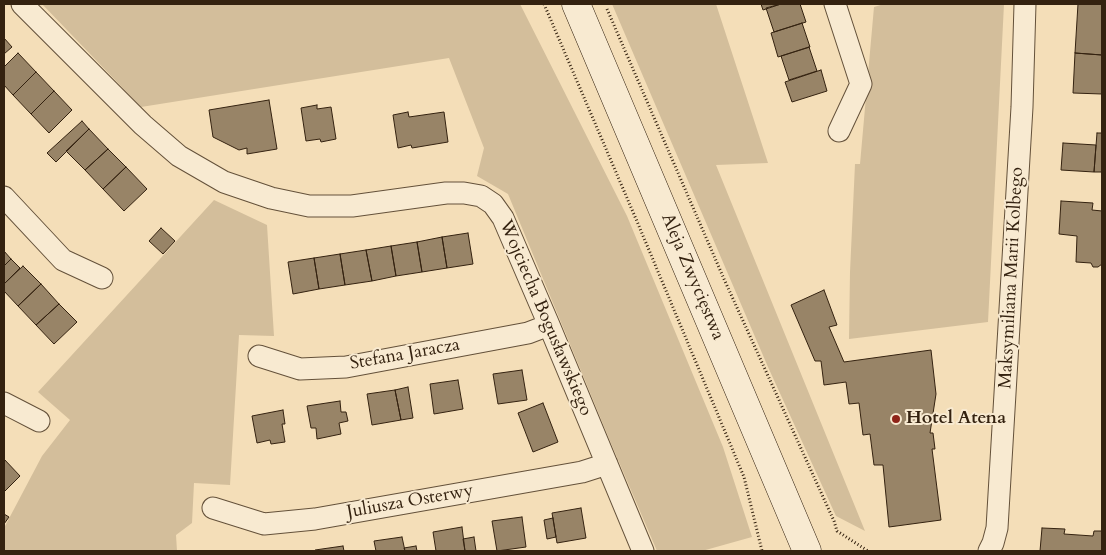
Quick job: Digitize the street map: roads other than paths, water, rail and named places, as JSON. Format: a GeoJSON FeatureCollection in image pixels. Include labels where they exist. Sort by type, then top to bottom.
{"type":"FeatureCollection","features":[{"type":"Feature","properties":{"kind":"main road","name":"Aleja Zwycięstwa"},"geometry":{"type":"LineString","coordinates":[[576,4],[807,551]]}},
{"type":"Feature","properties":{"kind":"street","name":"Wojciecha Bogusławskiego"},"geometry":{"type":"LineString","coordinates":[[22,4],[143,125],[179,156],[224,182],[271,198],[309,206],[352,206],[446,193],[464,193],[481,196],[493,204],[503,218],[550,325],[643,551]]}},
{"type":"Feature","properties":{"kind":"street"},"geometry":{"type":"LineString","coordinates":[[835,4],[861,84],[840,131]]}},
{"type":"Feature","properties":{"kind":"street","name":"Maksymiliana Marii Kolbego"},"geometry":{"type":"LineString","coordinates":[[989,551],[994,543],[997,528],[1022,107],[1025,4]]}},
{"type":"Feature","properties":{"kind":"street"},"geometry":{"type":"LineString","coordinates":[[4,197],[63,260],[102,278]]}},
{"type":"Feature","properties":{"kind":"street","name":"Stefana Jaracza"},"geometry":{"type":"LineString","coordinates":[[260,356],[300,369],[346,367],[528,333],[550,325]]}},
{"type":"Feature","properties":{"kind":"street"},"geometry":{"type":"LineString","coordinates":[[4,403],[39,421]]}},
{"type":"Feature","properties":{"kind":"street","name":"Juliusza Osterwy"},"geometry":{"type":"LineString","coordinates":[[213,508],[264,524],[315,519],[582,472],[607,464]]}},
{"type":"Feature","properties":{"kind":"place","name":"Hotel Atena"},"geometry":{"type":"Point","coordinates":[896,419]}}]}
